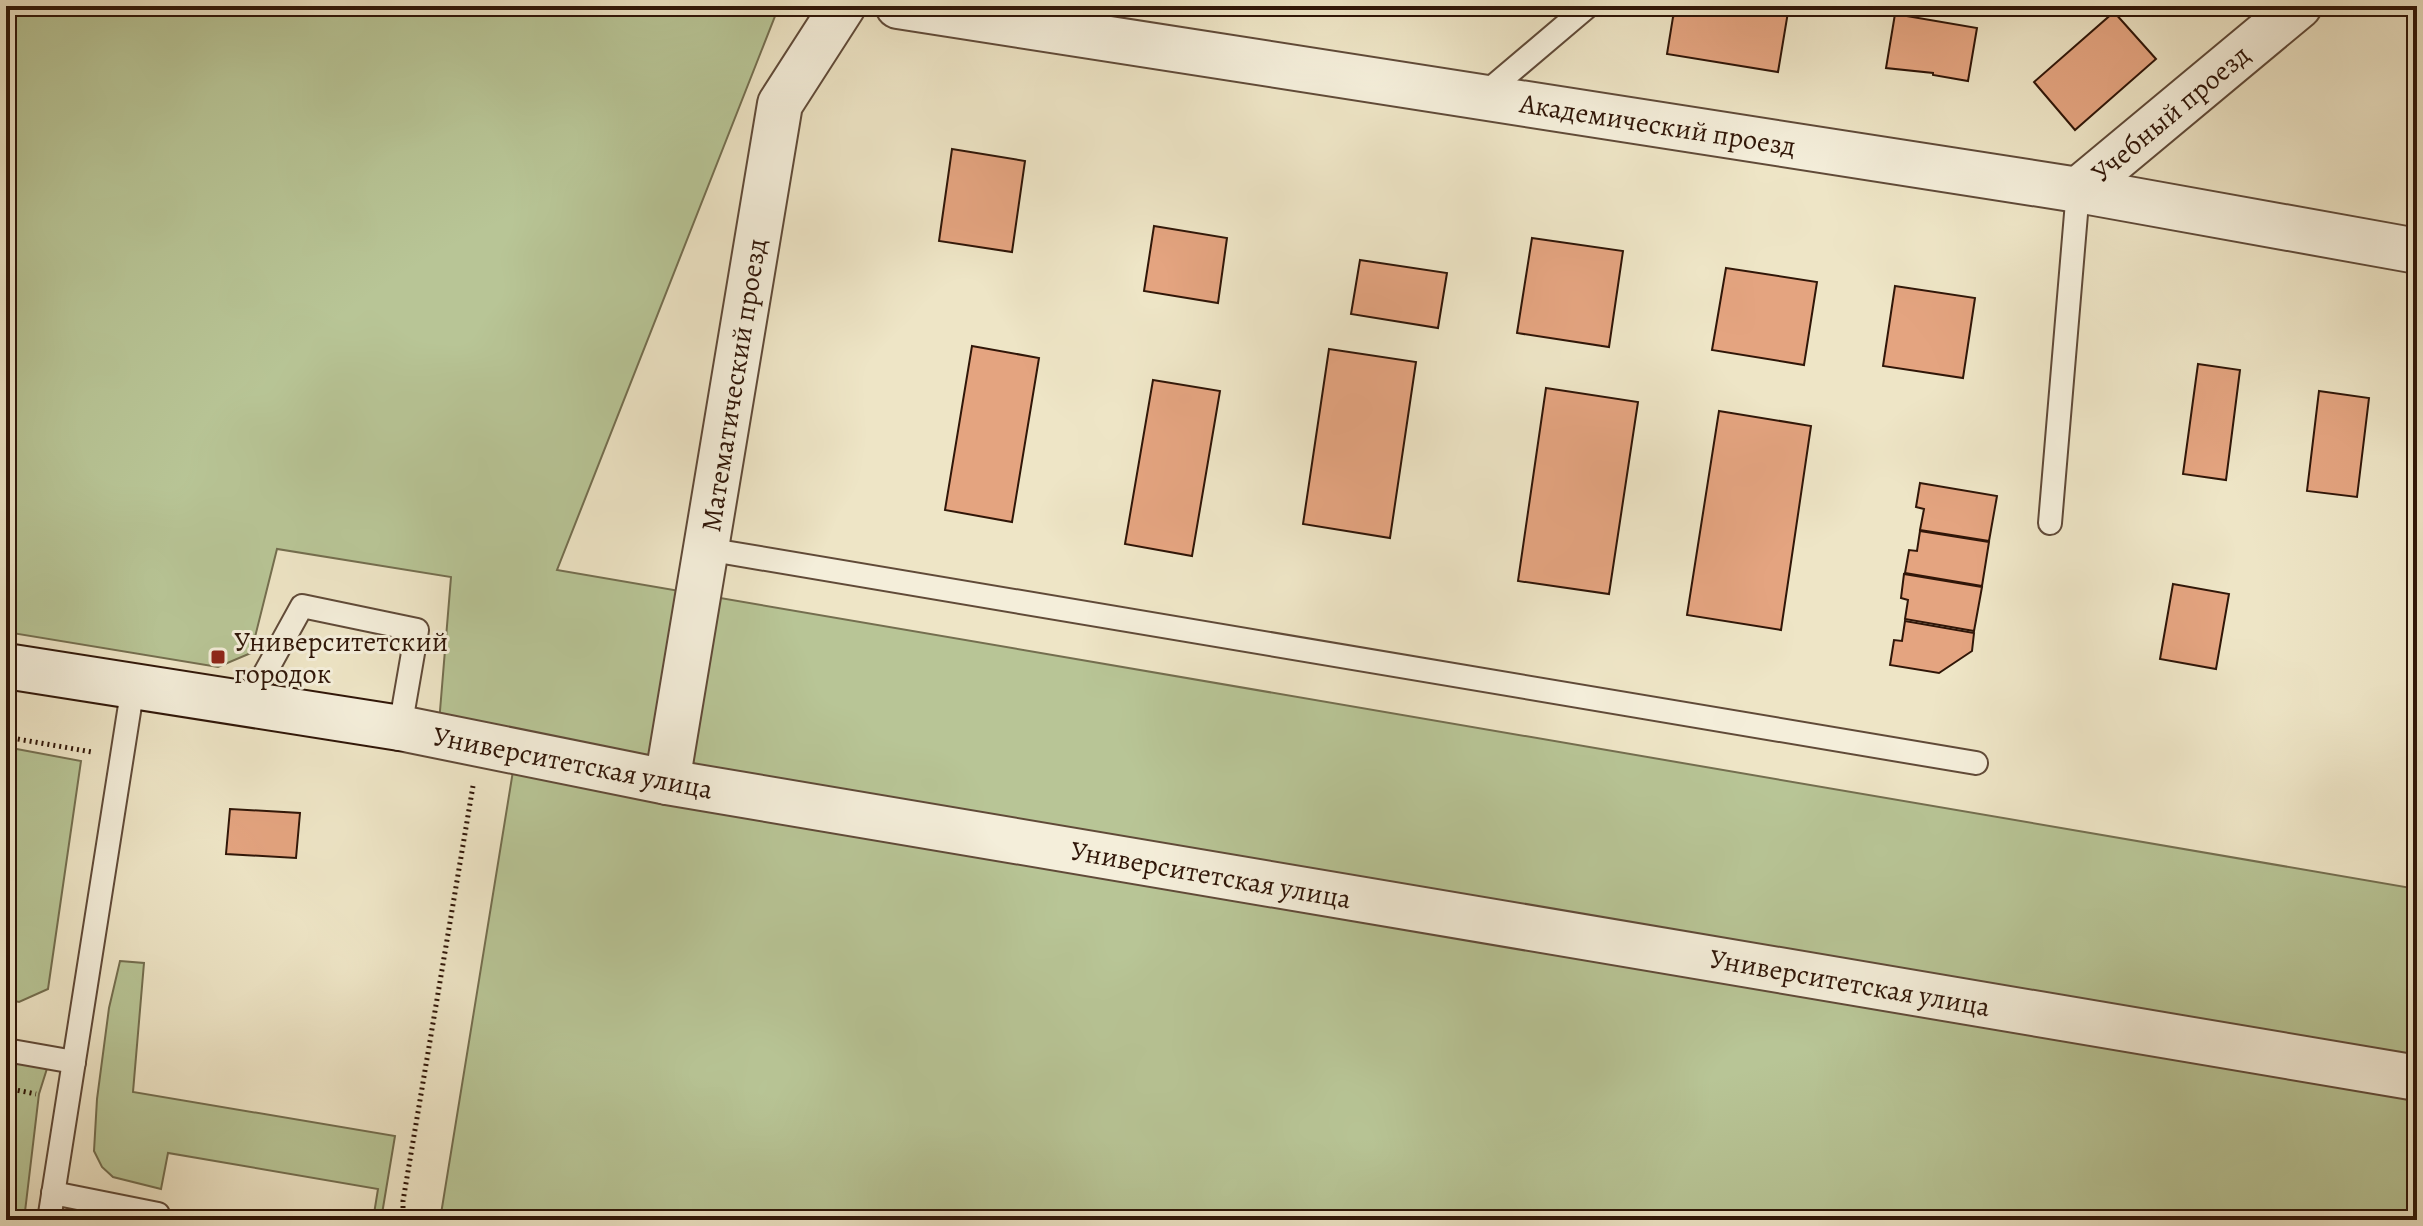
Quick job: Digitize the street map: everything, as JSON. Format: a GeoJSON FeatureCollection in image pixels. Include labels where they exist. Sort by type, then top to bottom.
{"type":"FeatureCollection","features":[{"type":"Feature","properties":{"kind":"street","name":"Математический проезд"},"geometry":{"type":"LineString","coordinates":[[667,782],[780,104],[843,6]]}},
{"type":"Feature","properties":{"kind":"street","name":"Академический проезд"},"geometry":{"type":"LineString","coordinates":[[898,6],[2078,190],[2417,251]]}},
{"type":"Feature","properties":{"kind":"street","name":"Учебный проезд"},"geometry":{"type":"LineString","coordinates":[[2078,190],[2299,6]]}},
{"type":"Feature","properties":{"kind":"street","name":"Университетская улица"},"geometry":{"type":"LineString","coordinates":[[6,666],[400,728],[667,782],[2417,1078]]}},
{"type":"Feature","properties":{"kind":"lane"},"geometry":{"type":"LineString","coordinates":[[1481,97],[1588,6]]}},
{"type":"Feature","properties":{"kind":"lane"},"geometry":{"type":"LineString","coordinates":[[2050,523],[2078,190]]}},
{"type":"Feature","properties":{"kind":"lane"},"geometry":{"type":"LineString","coordinates":[[706,549],[1976,763]]}},
{"type":"Feature","properties":{"kind":"lane"},"geometry":{"type":"LineString","coordinates":[[248,704],[302,606],[417,630],[400,728]]}},
{"type":"Feature","properties":{"kind":"lane"},"geometry":{"type":"LineString","coordinates":[[49,1220],[133,686]]}},
{"type":"Feature","properties":{"kind":"lane"},"geometry":{"type":"LineString","coordinates":[[6,1050],[74,1062]]}},
{"type":"Feature","properties":{"kind":"lane"},"geometry":{"type":"LineString","coordinates":[[53,1193],[158,1214]]}},
{"type":"Feature","properties":{"kind":"path"},"geometry":{"type":"LineString","coordinates":[[403,1220],[480,745]]}},
{"type":"Feature","properties":{"kind":"path"},"geometry":{"type":"LineString","coordinates":[[6,1088],[39,1094]]}},
{"type":"Feature","properties":{"kind":"green space"},"geometry":{"type":"Polygon","coordinates":[[[6,6],[779,6],[557,570],[2417,889],[2417,1220],[440,1220],[513,771],[439,723],[451,577],[277,549],[251,653],[218,667],[6,632],[6,6]]]}},
{"type":"Feature","properties":{"kind":"green space"},"geometry":{"type":"Polygon","coordinates":[[[6,747],[81,761],[48,989],[19,1002],[6,999],[6,747]]]}},
{"type":"Feature","properties":{"kind":"green space"},"geometry":{"type":"Polygon","coordinates":[[[120,961],[144,963],[133,1092],[395,1136],[381,1220],[373,1220],[378,1189],[168,1153],[161,1189],[113,1177],[102,1167],[94,1151],[97,1099],[109,1008],[120,961]]]}},
{"type":"Feature","properties":{"kind":"green space"},"geometry":{"type":"Polygon","coordinates":[[[6,1050],[50,1059],[39,1094],[24,1220],[6,1220],[6,1050]]]}},
{"type":"Feature","properties":{"kind":"building"},"geometry":{"type":"Polygon","coordinates":[[[1688,6],[1789,6],[1778,72],[1667,54],[1673,17],[1688,6]]]}},
{"type":"Feature","properties":{"kind":"building"},"geometry":{"type":"Polygon","coordinates":[[[2114,12],[2156,59],[2075,130],[2034,82],[2114,12]]]}},
{"type":"Feature","properties":{"kind":"building"},"geometry":{"type":"Polygon","coordinates":[[[1895,14],[1977,28],[1968,81],[1933,73],[1886,68],[1895,14]]]}},
{"type":"Feature","properties":{"kind":"building"},"geometry":{"type":"Polygon","coordinates":[[[952,149],[1025,161],[1012,252],[939,241],[952,149]]]}},
{"type":"Feature","properties":{"kind":"building"},"geometry":{"type":"Polygon","coordinates":[[[1154,226],[1227,238],[1218,303],[1144,291],[1154,226]]]}},
{"type":"Feature","properties":{"kind":"building"},"geometry":{"type":"Polygon","coordinates":[[[1532,238],[1623,251],[1609,347],[1517,333],[1532,238]]]}},
{"type":"Feature","properties":{"kind":"building"},"geometry":{"type":"Polygon","coordinates":[[[1360,260],[1447,273],[1438,328],[1351,314],[1360,260]]]}},
{"type":"Feature","properties":{"kind":"building"},"geometry":{"type":"Polygon","coordinates":[[[1726,268],[1817,282],[1804,365],[1712,350],[1726,268]]]}},
{"type":"Feature","properties":{"kind":"building"},"geometry":{"type":"Polygon","coordinates":[[[1895,286],[1975,298],[1963,378],[1883,366],[1895,286]]]}},
{"type":"Feature","properties":{"kind":"building"},"geometry":{"type":"Polygon","coordinates":[[[972,346],[1039,358],[1012,522],[945,510],[972,346]]]}},
{"type":"Feature","properties":{"kind":"building"},"geometry":{"type":"Polygon","coordinates":[[[1329,349],[1416,362],[1390,538],[1303,524],[1329,349]]]}},
{"type":"Feature","properties":{"kind":"building"},"geometry":{"type":"Polygon","coordinates":[[[2198,364],[2240,370],[2226,480],[2183,474],[2198,364]]]}},
{"type":"Feature","properties":{"kind":"building"},"geometry":{"type":"Polygon","coordinates":[[[1153,380],[1220,391],[1192,556],[1125,544],[1153,380]]]}},
{"type":"Feature","properties":{"kind":"building"},"geometry":{"type":"Polygon","coordinates":[[[1546,388],[1638,402],[1609,594],[1518,581],[1546,388]]]}},
{"type":"Feature","properties":{"kind":"building"},"geometry":{"type":"Polygon","coordinates":[[[2319,391],[2369,398],[2357,497],[2307,491],[2319,391]]]}},
{"type":"Feature","properties":{"kind":"building"},"geometry":{"type":"Polygon","coordinates":[[[1719,411],[1811,426],[1781,630],[1687,615],[1719,411]]]}},
{"type":"Feature","properties":{"kind":"building"},"geometry":{"type":"Polygon","coordinates":[[[1920,483],[1997,496],[1989,541],[1920,530],[1924,509],[1916,507],[1920,483]]]}},
{"type":"Feature","properties":{"kind":"building"},"geometry":{"type":"Polygon","coordinates":[[[1920,531],[1989,542],[1982,586],[1905,573],[1909,550],[1917,551],[1920,531]]]}},
{"type":"Feature","properties":{"kind":"building"},"geometry":{"type":"Polygon","coordinates":[[[1904,574],[1982,587],[1974,631],[1905,619],[1908,600],[1901,598],[1904,574]]]}},
{"type":"Feature","properties":{"kind":"building"},"geometry":{"type":"Polygon","coordinates":[[[2173,584],[2229,594],[2216,669],[2160,659],[2173,584]]]}},
{"type":"Feature","properties":{"kind":"building"},"geometry":{"type":"Polygon","coordinates":[[[1905,621],[1974,633],[1972,651],[1939,673],[1890,665],[1894,640],[1902,641],[1905,621]]]}},
{"type":"Feature","properties":{"kind":"building"},"geometry":{"type":"Polygon","coordinates":[[[230,809],[300,813],[296,858],[226,854],[230,809]]]}},
{"type":"Feature","properties":{"kind":"place","name":"Университетский городок"},"geometry":{"type":"Point","coordinates":[218,657]}}]}
